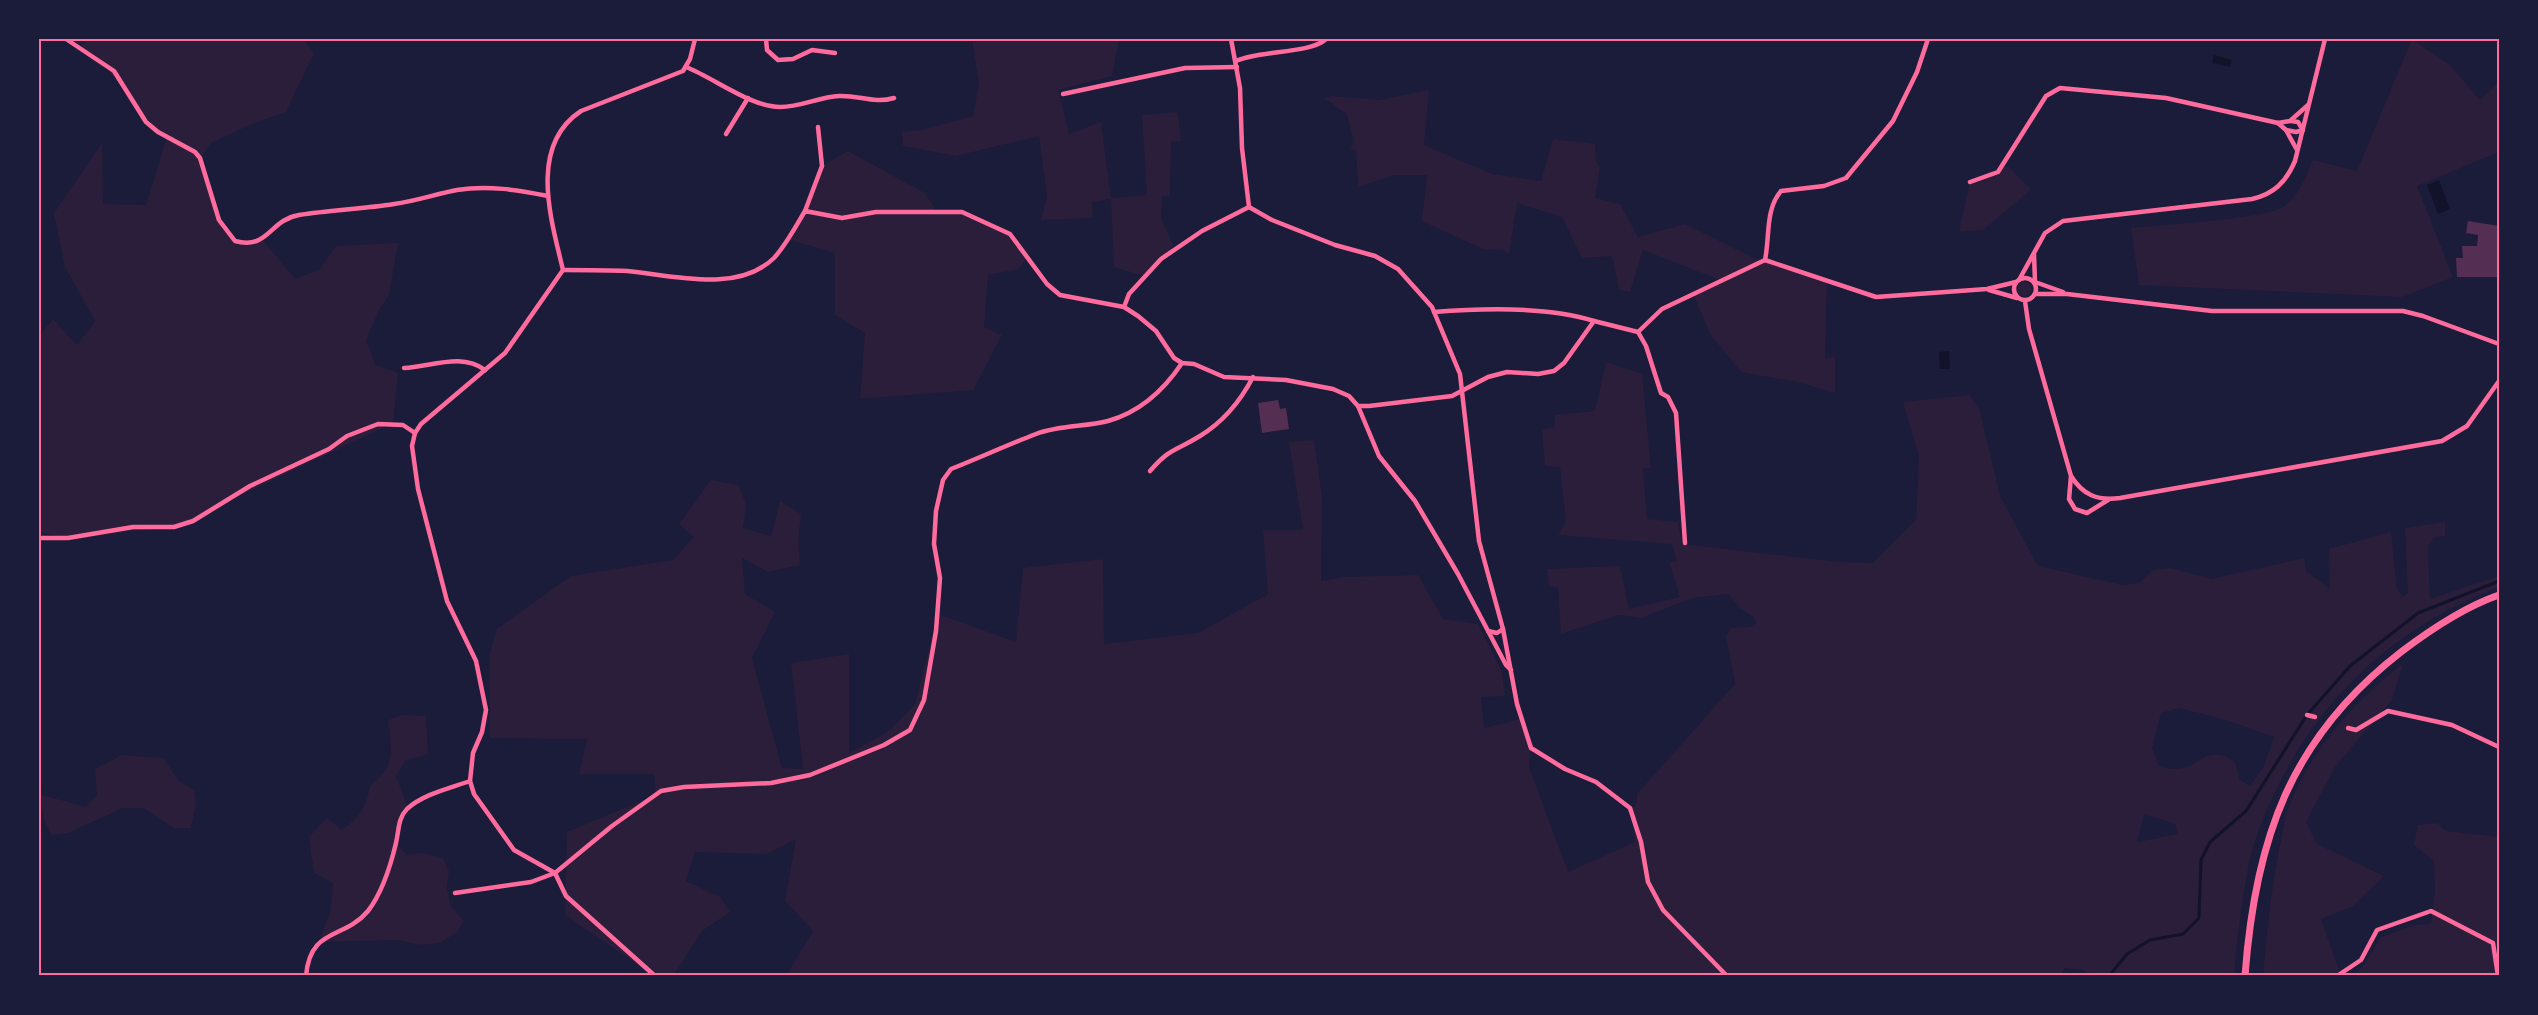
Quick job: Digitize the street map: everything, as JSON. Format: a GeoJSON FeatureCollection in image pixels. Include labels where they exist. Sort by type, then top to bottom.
{"type":"FeatureCollection","features":[{"type":"Feature","properties":{"kind":"main road"},"geometry":{"type":"LineString","coordinates":[[2245,976],[2250,915],[2261,861],[2275,815],[2294,774],[2334,713],[2360,685],[2420,638],[2453,617],[2499,595]]}},
{"type":"Feature","properties":{"kind":"street"},"geometry":{"type":"LineString","coordinates":[[66,39],[114,71],[146,122],[158,132],[195,152],[204,168],[219,220],[226,233],[235,241],[254,244],[263,240],[281,221],[298,215],[401,203],[465,189],[514,189],[548,196]]}},
{"type":"Feature","properties":{"kind":"street"},"geometry":{"type":"LineString","coordinates":[[686,67],[694,39]]}},
{"type":"Feature","properties":{"kind":"street"},"geometry":{"type":"LineString","coordinates":[[766,39],[767,50],[778,60],[794,59],[812,50],[836,53]]}},
{"type":"Feature","properties":{"kind":"street"},"geometry":{"type":"LineString","coordinates":[[1231,39],[1240,88],[1242,148],[1250,207]]}},
{"type":"Feature","properties":{"kind":"street"},"geometry":{"type":"LineString","coordinates":[[1236,61],[1264,52],[1314,47],[1326,39]]}},
{"type":"Feature","properties":{"kind":"street"},"geometry":{"type":"LineString","coordinates":[[1765,260],[1774,200],[1781,191],[1824,186],[1846,178],[1893,121],[1917,72],[1927,39]]}},
{"type":"Feature","properties":{"kind":"street"},"geometry":{"type":"LineString","coordinates":[[2017,298],[2013,291],[2044,233],[2063,221],[2243,200],[2267,194],[2287,178],[2298,151],[2325,39]]}},
{"type":"Feature","properties":{"kind":"street"},"geometry":{"type":"LineString","coordinates":[[686,67],[748,98],[777,107],[793,107],[838,96],[881,102],[894,98]]}},
{"type":"Feature","properties":{"kind":"street"},"geometry":{"type":"LineString","coordinates":[[654,976],[566,896],[555,873],[514,850],[474,794],[470,781],[472,753],[482,732],[486,710],[477,661],[447,601],[421,500],[413,463],[412,446],[415,433],[421,424],[505,353],[563,270],[548,196],[552,145],[571,118],[686,67]]}},
{"type":"Feature","properties":{"kind":"street"},"geometry":{"type":"LineString","coordinates":[[1063,94],[1185,68],[1237,68]]}},
{"type":"Feature","properties":{"kind":"street"},"geometry":{"type":"LineString","coordinates":[[1970,182],[1998,172],[2046,96],[2060,88],[2166,98],[2278,123],[2298,122],[2303,130]]}},
{"type":"Feature","properties":{"kind":"street"},"geometry":{"type":"LineString","coordinates":[[726,134],[748,98]]}},
{"type":"Feature","properties":{"kind":"street"},"geometry":{"type":"LineString","coordinates":[[2290,121],[2309,104]]}},
{"type":"Feature","properties":{"kind":"street"},"geometry":{"type":"LineString","coordinates":[[2278,123],[2286,130],[2298,151]]}},
{"type":"Feature","properties":{"kind":"street"},"geometry":{"type":"LineString","coordinates":[[563,270],[625,271],[699,281],[729,278],[757,269],[774,258],[805,211],[822,166],[818,127]]}},
{"type":"Feature","properties":{"kind":"street"},"geometry":{"type":"LineString","coordinates":[[2286,130],[2296,132],[2303,130]]}},
{"type":"Feature","properties":{"kind":"street"},"geometry":{"type":"LineString","coordinates":[[1124,307],[1129,294],[1168,254],[1202,231],[1250,207]]}},
{"type":"Feature","properties":{"kind":"street"},"geometry":{"type":"LineString","coordinates":[[1250,207],[1272,220],[1335,245],[1375,256],[1398,269],[1434,312],[1456,360],[1462,390],[1479,541],[1503,628],[1516,704],[1531,748],[1565,769],[1596,782],[1630,808],[1641,842],[1648,882],[1663,910],[1727,976]]}},
{"type":"Feature","properties":{"kind":"street"},"geometry":{"type":"LineString","coordinates":[[805,211],[842,218],[876,212],[962,212],[1010,234],[1047,284],[1060,295],[1124,307],[1156,331],[1174,358],[1182,363],[1194,364],[1224,377],[1305,382],[1333,388],[1349,396],[1358,406],[1379,456],[1415,501],[1506,665],[1511,670]]}},
{"type":"Feature","properties":{"kind":"street"},"geometry":{"type":"LineString","coordinates":[[2034,255],[2035,294]]}},
{"type":"Feature","properties":{"kind":"street"},"geometry":{"type":"LineString","coordinates":[[1638,332],[1662,309],[1765,260],[1876,297],[1987,289],[2028,278],[2067,294]]}},
{"type":"Feature","properties":{"kind":"street"},"geometry":{"type":"LineString","coordinates":[[1987,289],[2025,301]]}},
{"type":"Feature","properties":{"kind":"street"},"geometry":{"type":"LineString","coordinates":[[2025,301],[2035,294],[2067,294],[2212,311],[2403,311],[2499,344]]}},
{"type":"Feature","properties":{"kind":"street"},"geometry":{"type":"LineString","coordinates":[[2025,301],[2027,321],[2071,476],[2069,499],[2074,509],[2087,513],[2109,500]]}},
{"type":"Feature","properties":{"kind":"street"},"geometry":{"type":"LineString","coordinates":[[1434,312],[1486,309],[1561,312],[1638,332],[1646,346],[1661,393],[1673,404],[1676,413],[1685,543]]}},
{"type":"Feature","properties":{"kind":"street"},"geometry":{"type":"LineString","coordinates":[[1358,406],[1433,400],[1507,372],[1538,374],[1554,371],[1564,363],[1594,321]]}},
{"type":"Feature","properties":{"kind":"street"},"geometry":{"type":"LineString","coordinates":[[2492,342],[2499,350]]}},
{"type":"Feature","properties":{"kind":"street"},"geometry":{"type":"LineString","coordinates":[[404,368],[462,361],[471,362],[485,370]]}},
{"type":"Feature","properties":{"kind":"street"},"geometry":{"type":"LineString","coordinates":[[455,893],[531,882],[555,873],[612,826],[662,792],[684,787],[771,783],[810,775],[884,745],[910,730],[924,700],[936,632],[940,578],[934,544],[936,511],[943,480],[951,469],[1036,433],[1108,421],[1128,412],[1146,403],[1169,382],[1182,363]]}},
{"type":"Feature","properties":{"kind":"street"},"geometry":{"type":"LineString","coordinates":[[1150,471],[1165,454],[1200,436],[1216,423],[1235,405],[1253,377]]}},
{"type":"Feature","properties":{"kind":"street"},"geometry":{"type":"LineString","coordinates":[[2071,476],[2085,494],[2109,500],[2442,441],[2467,426],[2499,381]]}},
{"type":"Feature","properties":{"kind":"street"},"geometry":{"type":"LineString","coordinates":[[39,538],[68,538],[133,527],[174,527],[194,521],[250,486],[329,449],[357,432],[378,424],[393,423],[415,433]]}},
{"type":"Feature","properties":{"kind":"street"},"geometry":{"type":"LineString","coordinates":[[1488,631],[1497,633],[1503,628]]}},
{"type":"Feature","properties":{"kind":"street"},"geometry":{"type":"LineString","coordinates":[[2348,728],[2356,730],[2388,711],[2452,725],[2499,747]]}},
{"type":"Feature","properties":{"kind":"street"},"geometry":{"type":"LineString","coordinates":[[2307,715],[2315,717]]}},
{"type":"Feature","properties":{"kind":"street"},"geometry":{"type":"LineString","coordinates":[[306,976],[312,951],[324,937],[352,926],[369,909],[386,873],[400,818],[408,808],[470,781]]}},
{"type":"Feature","properties":{"kind":"street"},"geometry":{"type":"LineString","coordinates":[[2337,976],[2361,960],[2377,930],[2431,910],[2493,943],[2498,976]]}},
{"type":"Feature","properties":{"kind":"shaded area"},"geometry":{"type":"Polygon","coordinates":[[[88,39],[303,39],[314,53],[286,112],[254,123],[211,143],[200,158],[212,204],[227,233],[245,244],[263,240],[295,279],[319,270],[336,246],[398,243],[389,295],[378,312],[366,341],[376,365],[398,373],[393,423],[174,527],[68,538],[39,532],[39,336],[53,319],[77,345],[95,321],[65,267],[54,213],[102,143],[103,204],[146,205],[167,137],[158,132],[103,64],[80,48],[88,39]]]}},
{"type":"Feature","properties":{"kind":"shaded area"},"geometry":{"type":"Polygon","coordinates":[[[972,39],[1119,39],[1112,76],[1058,90],[1069,134],[1101,122],[1111,198],[1147,195],[1142,115],[1178,112],[1181,141],[1171,142],[1170,196],[1162,196],[1161,217],[1173,246],[1147,277],[1114,267],[1111,199],[1092,202],[1093,218],[1041,220],[1047,196],[1039,136],[956,156],[903,146],[902,132],[922,130],[973,116],[979,84],[972,39]]]}},
{"type":"Feature","properties":{"kind":"shaded area"},"geometry":{"type":"Polygon","coordinates":[[[2412,39],[2451,66],[2480,100],[2499,82],[2499,152],[2417,186],[2453,277],[2402,297],[2139,285],[2131,228],[2256,215],[2283,207],[2289,203],[2301,186],[2313,160],[2357,171],[2412,39]]]}},
{"type":"Feature","properties":{"kind":"shaded area"},"geometry":{"type":"Polygon","coordinates":[[[2214,55],[2232,60],[2230,67],[2212,63],[2214,55]]]}},
{"type":"Feature","properties":{"kind":"shaded area"},"geometry":{"type":"Polygon","coordinates":[[[1429,90],[1424,145],[1492,174],[1541,181],[1553,139],[1595,144],[1596,162],[1600,167],[1595,198],[1620,204],[1638,237],[1685,224],[1754,258],[1827,282],[1825,359],[1835,356],[1835,393],[1797,382],[1741,372],[1710,334],[1693,294],[1720,280],[1643,250],[1630,292],[1619,290],[1612,256],[1582,258],[1562,217],[1517,203],[1509,254],[1503,250],[1483,249],[1422,221],[1427,175],[1394,175],[1358,187],[1356,150],[1350,148],[1354,142],[1347,114],[1324,98],[1331,96],[1379,100],[1429,90]]]}},
{"type":"Feature","properties":{"kind":"shaded area"},"geometry":{"type":"Polygon","coordinates":[[[848,151],[925,193],[937,212],[964,214],[998,228],[1028,255],[1019,269],[988,275],[984,327],[1002,335],[973,390],[860,399],[865,333],[835,315],[835,253],[787,239],[805,211],[822,166],[848,151]]]}},
{"type":"Feature","properties":{"kind":"shaded area"},"geometry":{"type":"Polygon","coordinates":[[[2002,166],[2009,167],[2031,190],[1983,230],[1959,232],[1970,182],[1998,172],[2002,166]]]}},
{"type":"Feature","properties":{"kind":"shaded area"},"geometry":{"type":"Polygon","coordinates":[[[2439,180],[2450,209],[2438,214],[2427,185],[2439,180]]]}},
{"type":"Feature","properties":{"kind":"shaded area"},"geometry":{"type":"Polygon","coordinates":[[[2024,282],[2029,284],[2031,289],[2029,294],[2024,296],[2019,294],[2017,289],[2019,284],[2024,282]]]}},
{"type":"Feature","properties":{"kind":"shaded area"},"geometry":{"type":"Polygon","coordinates":[[[1949,351],[1950,369],[1940,369],[1939,352],[1949,351]]]}},
{"type":"Feature","properties":{"kind":"shaded area"},"geometry":{"type":"Polygon","coordinates":[[[1606,362],[1642,374],[1651,468],[1643,468],[1647,519],[1678,522],[1682,544],[1839,562],[1873,563],[1916,520],[1919,456],[1903,402],[1970,395],[1980,411],[2000,496],[2038,566],[2123,585],[2139,583],[2153,570],[2171,568],[2212,579],[2304,558],[2306,571],[2330,589],[2329,549],[2391,532],[2397,589],[2403,597],[2408,593],[2405,528],[2445,522],[2445,536],[2434,537],[2428,546],[2430,599],[2499,576],[2499,587],[2463,602],[2430,620],[2399,641],[2370,664],[2320,718],[2280,782],[2258,832],[2246,877],[2234,976],[2089,976],[2083,970],[2064,968],[2062,976],[786,976],[813,931],[785,901],[796,839],[767,854],[695,852],[686,881],[720,897],[730,912],[702,931],[673,976],[654,976],[565,915],[567,832],[656,795],[654,774],[579,774],[587,739],[490,738],[490,653],[497,629],[571,576],[673,560],[694,537],[679,524],[711,480],[739,485],[746,505],[743,528],[771,536],[780,501],[801,514],[798,541],[800,565],[768,572],[742,558],[745,594],[775,612],[752,658],[782,768],[803,769],[791,663],[849,654],[849,753],[889,731],[915,704],[938,614],[1016,642],[1023,568],[1103,559],[1104,644],[1198,633],[1268,594],[1263,530],[1303,530],[1289,442],[1314,440],[1322,497],[1321,581],[1345,577],[1418,575],[1443,619],[1478,624],[1502,672],[1505,696],[1481,697],[1484,728],[1521,719],[1511,670],[1531,748],[1529,767],[1568,872],[1635,842],[1630,808],[1636,806],[1637,794],[1735,684],[1726,636],[1731,628],[1750,627],[1756,623],[1754,617],[1740,608],[1728,594],[1693,598],[1641,618],[1618,615],[1561,634],[1558,587],[1549,586],[1547,569],[1620,566],[1629,609],[1680,597],[1669,562],[1677,562],[1672,544],[1558,535],[1566,521],[1560,467],[1545,466],[1542,430],[1554,427],[1555,415],[1595,411],[1606,362]],[[2179,708],[2161,713],[2152,748],[2159,766],[2172,769],[2183,768],[2206,757],[2223,756],[2235,762],[2240,780],[2250,786],[2263,768],[2274,737],[2226,720],[2179,708]],[[2144,814],[2137,842],[2178,834],[2175,824],[2144,814]]]}},
{"type":"Feature","properties":{"kind":"shaded area"},"geometry":{"type":"Polygon","coordinates":[[[2403,664],[2392,700],[2335,767],[2306,822],[2317,844],[2384,876],[2353,906],[2321,919],[2341,976],[2263,976],[2277,861],[2287,813],[2297,788],[2321,747],[2351,710],[2403,664]]]}},
{"type":"Feature","properties":{"kind":"shaded area"},"geometry":{"type":"Polygon","coordinates":[[[402,715],[426,716],[428,755],[406,760],[396,776],[408,808],[400,818],[396,843],[407,855],[422,853],[443,858],[449,871],[447,887],[450,905],[464,921],[457,932],[440,943],[420,945],[397,940],[319,942],[330,912],[333,883],[314,873],[309,837],[327,818],[342,830],[357,817],[364,806],[370,786],[388,764],[391,740],[388,720],[402,715]]]}},
{"type":"Feature","properties":{"kind":"shaded area"},"geometry":{"type":"Polygon","coordinates":[[[122,755],[163,758],[179,781],[194,790],[196,804],[191,828],[174,828],[144,808],[123,808],[68,833],[52,835],[44,820],[39,794],[86,807],[97,795],[95,769],[122,755]]]}},
{"type":"Feature","properties":{"kind":"shaded area"},"geometry":{"type":"Polygon","coordinates":[[[2437,823],[2446,831],[2499,837],[2499,976],[2353,976],[2365,964],[2381,937],[2414,925],[2431,924],[2435,892],[2434,861],[2414,845],[2418,825],[2437,823]]]}},
{"type":"Feature","properties":{"kind":"building"},"geometry":{"type":"Polygon","coordinates":[[[2468,221],[2499,226],[2499,277],[2457,277],[2456,258],[2463,258],[2462,246],[2477,246],[2478,235],[2466,233],[2468,221]]]}},
{"type":"Feature","properties":{"kind":"building"},"geometry":{"type":"Polygon","coordinates":[[[1278,400],[1280,409],[1286,408],[1289,429],[1262,433],[1258,403],[1278,400]]]}},
{"type":"Feature","properties":{"kind":"waterway"},"geometry":{"type":"LineString","coordinates":[[2109,976],[2127,954],[2150,940],[2183,934],[2199,918],[2201,860],[2210,842],[2246,811],[2307,715],[2350,666],[2418,613],[2499,581]]}}]}
